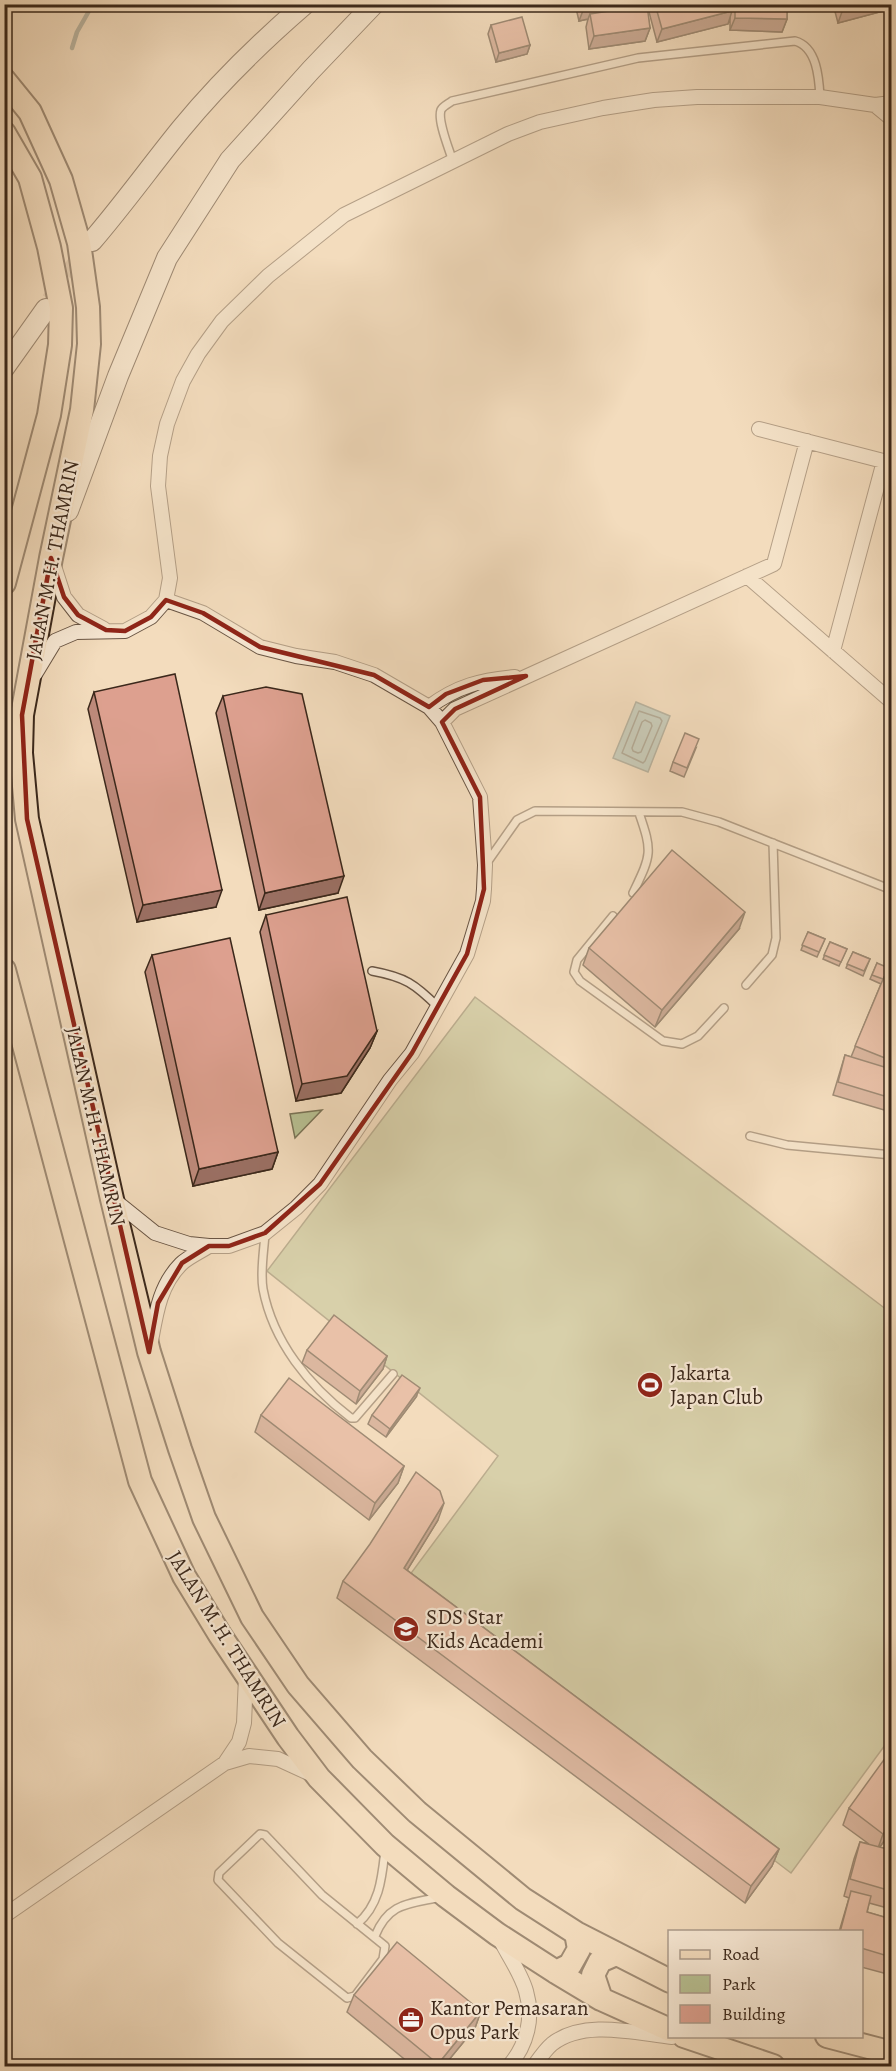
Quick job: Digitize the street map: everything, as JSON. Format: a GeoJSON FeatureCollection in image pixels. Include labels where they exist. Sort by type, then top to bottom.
{"type":"FeatureCollection","features":[{"type":"Feature","properties":{"kind":"main road"},"geometry":{"type":"LineString","coordinates":[[92,241],[120,209],[182,128],[234,70],[306,4]]}},
{"type":"Feature","properties":{"kind":"main road"},"geometry":{"type":"LineString","coordinates":[[51,558],[118,376],[168,258],[230,160],[374,4]]}},
{"type":"Feature","properties":{"kind":"main road","name":"JALAN M.H. THAMRIN"},"geometry":{"type":"LineString","coordinates":[[4,80],[30,112],[61,180],[79,243],[88,307],[89,344],[82,410],[51,558],[22,715],[21,753],[27,819],[112,1199],[149,1352],[204,1518],[252,1617],[298,1685],[362,1759],[409,1805],[523,1899],[576,1933],[668,1980]]}},
{"type":"Feature","properties":{"kind":"main road","name":"JALAN M.H. THAMRIN"},"geometry":{"type":"LineString","coordinates":[[4,133],[30,178],[50,247],[61,308],[60,345],[50,415],[4,583]]}},
{"type":"Feature","properties":{"kind":"main road"},"geometry":{"type":"LineString","coordinates":[[4,368],[46,309]]}},
{"type":"Feature","properties":{"kind":"main road"},"geometry":{"type":"LineString","coordinates":[[4,781],[21,753]]}},
{"type":"Feature","properties":{"kind":"main road"},"geometry":{"type":"LineString","coordinates":[[4,814],[12,813],[27,819]]}},
{"type":"Feature","properties":{"kind":"main road","name":"JALAN M.H. THAMRIN"},"geometry":{"type":"LineString","coordinates":[[4,970],[140,1481],[184,1576],[220,1635],[288,1737],[319,1778],[386,1845],[446,1896],[497,1934],[602,1999],[668,2029]]}},
{"type":"Feature","properties":{"kind":"main road"},"geometry":{"type":"LineString","coordinates":[[220,1635],[252,1617]]}},
{"type":"Feature","properties":{"kind":"main road"},"geometry":{"type":"LineString","coordinates":[[556,1972],[570,1965],[579,1949],[576,1933]]}},
{"type":"Feature","properties":{"kind":"main road"},"geometry":{"type":"LineString","coordinates":[[602,1999],[593,1975],[600,1961],[616,1954]]}},
{"type":"Feature","properties":{"kind":"main road","name":"JALAN M.H. THAMRIN"},"geometry":{"type":"LineString","coordinates":[[690,2038],[773,2067]]}},
{"type":"Feature","properties":{"kind":"main road"},"geometry":{"type":"LineString","coordinates":[[831,2038],[891,2054]]}},
{"type":"Feature","properties":{"kind":"street"},"geometry":{"type":"LineString","coordinates":[[26,688],[55,640],[76,632],[125,631],[151,617],[166,600],[170,578],[158,486],[159,456],[167,424],[183,381],[198,354],[222,321],[268,276],[344,215],[508,134],[540,122],[603,108],[654,100],[697,97],[820,97],[875,105],[891,103]]}},
{"type":"Feature","properties":{"kind":"street"},"geometry":{"type":"LineString","coordinates":[[875,105],[891,119]]}},
{"type":"Feature","properties":{"kind":"street"},"geometry":{"type":"LineString","coordinates":[[759,429],[888,462],[833,651]]}},
{"type":"Feature","properties":{"kind":"street"},"geometry":{"type":"LineString","coordinates":[[442,722],[455,709],[774,564],[807,441]]}},
{"type":"Feature","properties":{"kind":"street"},"geometry":{"type":"LineString","coordinates":[[51,558],[64,597],[78,615],[106,630]]}},
{"type":"Feature","properties":{"kind":"street"},"geometry":{"type":"LineString","coordinates":[[747,576],[891,702]]}},
{"type":"Feature","properties":{"kind":"street"},"geometry":{"type":"LineString","coordinates":[[112,1199],[155,1233],[189,1244],[229,1246],[265,1233],[296,1208],[320,1184],[390,1080],[412,1053],[467,954],[483,901],[485,865],[480,797],[442,722],[429,707],[374,675],[335,662],[260,647],[203,614],[166,600]]}},
{"type":"Feature","properties":{"kind":"street"},"geometry":{"type":"LineString","coordinates":[[429,707],[446,694],[483,680],[526,676]]}},
{"type":"Feature","properties":{"kind":"street"},"geometry":{"type":"LineString","coordinates":[[149,1352],[158,1303],[166,1284],[182,1263],[209,1246]]}},
{"type":"Feature","properties":{"kind":"street"},"geometry":{"type":"LineString","coordinates":[[225,1763],[239,1742],[244,1723],[246,1676]]}},
{"type":"Feature","properties":{"kind":"street"},"geometry":{"type":"LineString","coordinates":[[4,1916],[225,1763],[249,1756],[278,1759],[319,1778]]}},
{"type":"Feature","properties":{"kind":"street"},"geometry":{"type":"LineString","coordinates":[[497,1934],[526,1990],[530,2017],[527,2037],[509,2067]]}},
{"type":"Feature","properties":{"kind":"street"},"geometry":{"type":"LineString","coordinates":[[534,2067],[550,2046],[563,2037],[578,2032],[602,2030],[668,2034]]}},
{"type":"Feature","properties":{"kind":"lane"},"geometry":{"type":"LineString","coordinates":[[453,162],[440,118],[441,109],[452,101],[638,58],[795,41],[804,45],[814,62],[818,73],[820,97]]}},
{"type":"Feature","properties":{"kind":"lane"},"geometry":{"type":"LineString","coordinates":[[485,865],[517,820],[535,811],[682,812],[718,822],[891,890]]}},
{"type":"Feature","properties":{"kind":"lane"},"geometry":{"type":"LineString","coordinates":[[633,893],[649,861],[648,838],[639,813]]}},
{"type":"Feature","properties":{"kind":"lane"},"geometry":{"type":"LineString","coordinates":[[746,985],[772,955],[776,938],[773,843]]}},
{"type":"Feature","properties":{"kind":"lane"},"geometry":{"type":"LineString","coordinates":[[613,916],[577,960],[574,972],[580,981],[663,1041],[682,1044],[698,1036],[724,1008]]}},
{"type":"Feature","properties":{"kind":"lane"},"geometry":{"type":"LineString","coordinates":[[372,971],[394,975],[416,985],[438,1006]]}},
{"type":"Feature","properties":{"kind":"lane"},"geometry":{"type":"LineString","coordinates":[[750,1136],[787,1145],[891,1155]]}},
{"type":"Feature","properties":{"kind":"lane"},"geometry":{"type":"LineString","coordinates":[[265,1233],[263,1287],[265,1295],[274,1324],[301,1371],[351,1418],[355,1418],[393,1374]]}},
{"type":"Feature","properties":{"kind":"lane"},"geometry":{"type":"LineString","coordinates":[[257,1835],[265,1835],[322,1895],[357,1924],[385,1946],[385,1954],[355,1996],[346,1998],[278,1943],[218,1880],[219,1873],[257,1835]]}},
{"type":"Feature","properties":{"kind":"lane"},"geometry":{"type":"LineString","coordinates":[[357,1924],[367,1914],[378,1896],[386,1845]]}},
{"type":"Feature","properties":{"kind":"lane"},"geometry":{"type":"LineString","coordinates":[[375,1936],[382,1923],[396,1907],[446,1896]]}},
{"type":"Feature","properties":{"kind":"highlighted area"},"geometry":{"type":"Polygon","coordinates":[[[51,558],[64,597],[78,615],[106,630],[125,631],[151,617],[166,600],[203,613],[260,647],[374,675],[429,707],[446,694],[483,680],[526,676],[455,709],[442,722],[480,797],[484,889],[467,954],[412,1053],[320,1184],[265,1233],[229,1246],[209,1246],[182,1263],[158,1303],[149,1352],[27,819],[22,715],[51,558]]]}},
{"type":"Feature","properties":{"kind":"green space","name":"Jakarta Japan Club"},"geometry":{"type":"Polygon","coordinates":[[[475,997],[891,1313],[891,1737],[791,1873],[406,1580],[498,1456],[267,1271],[475,997]]]}},
{"type":"Feature","properties":{"kind":"green space"},"geometry":{"type":"Polygon","coordinates":[[[322,1110],[295,1138],[290,1114],[322,1110]]]}},
{"type":"Feature","properties":{"kind":"water"},"geometry":{"type":"Polygon","coordinates":[[[636,702],[670,716],[648,772],[613,758],[636,702]]]}},
{"type":"Feature","properties":{"kind":"building"},"geometry":{"type":"Polygon","coordinates":[[[583,4],[601,4],[584,8],[583,4]]]}},
{"type":"Feature","properties":{"kind":"building"},"geometry":{"type":"Polygon","coordinates":[[[655,4],[731,4],[732,11],[662,29],[655,4]]]}},
{"type":"Feature","properties":{"kind":"building"},"geometry":{"type":"Polygon","coordinates":[[[735,4],[787,4],[787,19],[735,18],[735,4]]]}},
{"type":"Feature","properties":{"kind":"building"},"geometry":{"type":"Polygon","coordinates":[[[647,5],[650,28],[594,36],[590,14],[647,5]]]}},
{"type":"Feature","properties":{"kind":"building"},"geometry":{"type":"Polygon","coordinates":[[[522,17],[530,45],[499,53],[491,25],[522,17]]]}},
{"type":"Feature","properties":{"kind":"building"},"geometry":{"type":"Polygon","coordinates":[[[175,674],[222,890],[143,905],[94,692],[175,674]]]}},
{"type":"Feature","properties":{"kind":"building"},"geometry":{"type":"Polygon","coordinates":[[[266,687],[302,694],[344,876],[265,893],[223,696],[266,687]]]}},
{"type":"Feature","properties":{"kind":"building"},"geometry":{"type":"Polygon","coordinates":[[[685,733],[699,739],[687,768],[673,762],[685,733]]]}},
{"type":"Feature","properties":{"kind":"building"},"geometry":{"type":"Polygon","coordinates":[[[672,850],[745,912],[662,1010],[589,948],[672,850]]]}},
{"type":"Feature","properties":{"kind":"building"},"geometry":{"type":"Polygon","coordinates":[[[347,897],[377,1031],[347,1076],[302,1084],[266,915],[347,897]]]}},
{"type":"Feature","properties":{"kind":"building"},"geometry":{"type":"Polygon","coordinates":[[[808,932],[825,939],[819,952],[802,945],[808,932]]]}},
{"type":"Feature","properties":{"kind":"building"},"geometry":{"type":"Polygon","coordinates":[[[230,938],[278,1152],[199,1169],[152,955],[230,938]]]}},
{"type":"Feature","properties":{"kind":"building"},"geometry":{"type":"Polygon","coordinates":[[[830,942],[847,949],[841,962],[824,955],[830,942]]]}},
{"type":"Feature","properties":{"kind":"building"},"geometry":{"type":"Polygon","coordinates":[[[853,952],[870,959],[864,971],[847,964],[853,952]]]}},
{"type":"Feature","properties":{"kind":"building"},"geometry":{"type":"Polygon","coordinates":[[[877,963],[891,969],[888,979],[872,975],[877,963]]]}},
{"type":"Feature","properties":{"kind":"building"},"geometry":{"type":"Polygon","coordinates":[[[884,977],[891,980],[890,1060],[855,1046],[884,977]]]}},
{"type":"Feature","properties":{"kind":"building"},"geometry":{"type":"Polygon","coordinates":[[[845,1055],[891,1069],[891,1098],[838,1082],[845,1055]]]}},
{"type":"Feature","properties":{"kind":"building"},"geometry":{"type":"Polygon","coordinates":[[[334,1315],[387,1356],[360,1391],[307,1350],[334,1315]]]}},
{"type":"Feature","properties":{"kind":"building"},"geometry":{"type":"Polygon","coordinates":[[[402,1375],[420,1388],[390,1429],[372,1415],[402,1375]]]}},
{"type":"Feature","properties":{"kind":"building"},"geometry":{"type":"Polygon","coordinates":[[[289,1378],[404,1466],[375,1503],[261,1415],[289,1378]]]}},
{"type":"Feature","properties":{"kind":"building"},"geometry":{"type":"Polygon","coordinates":[[[416,1472],[440,1491],[444,1503],[404,1568],[779,1849],[751,1886],[343,1581],[370,1544],[416,1472]]]}},
{"type":"Feature","properties":{"kind":"building"},"geometry":{"type":"Polygon","coordinates":[[[891,1750],[891,1823],[883,1834],[849,1808],[891,1750]]]}},
{"type":"Feature","properties":{"kind":"building"},"geometry":{"type":"Polygon","coordinates":[[[860,1842],[891,1850],[891,1891],[850,1879],[860,1842]]]}},
{"type":"Feature","properties":{"kind":"building"},"geometry":{"type":"Polygon","coordinates":[[[851,1891],[871,1896],[867,1912],[891,1919],[891,1957],[863,1949],[863,1930],[841,1930],[851,1891]]]}},
{"type":"Feature","properties":{"kind":"building","name":"Kantor Pemasaran Opus Park"},"geometry":{"type":"Polygon","coordinates":[[[397,1942],[481,2011],[438,2064],[354,1995],[397,1942]]]}},
{"type":"Feature","properties":{"kind":"waterway"},"geometry":{"type":"LineString","coordinates":[[72,48],[77,32],[93,4]]}},
{"type":"Feature","properties":{"kind":"tunnel"},"geometry":{"type":"LineString","coordinates":[[51,301],[86,251]]}},
{"type":"Feature","properties":{"kind":"place","name":"Jakarta Japan Club"},"geometry":{"type":"Point","coordinates":[650,1385]}},
{"type":"Feature","properties":{"kind":"place","name":"SDS Star Kids Academi"},"geometry":{"type":"Point","coordinates":[406,1629]}},
{"type":"Feature","properties":{"kind":"place","name":"Kantor Pemasaran Opus Park"},"geometry":{"type":"Point","coordinates":[411,2020]}}]}
